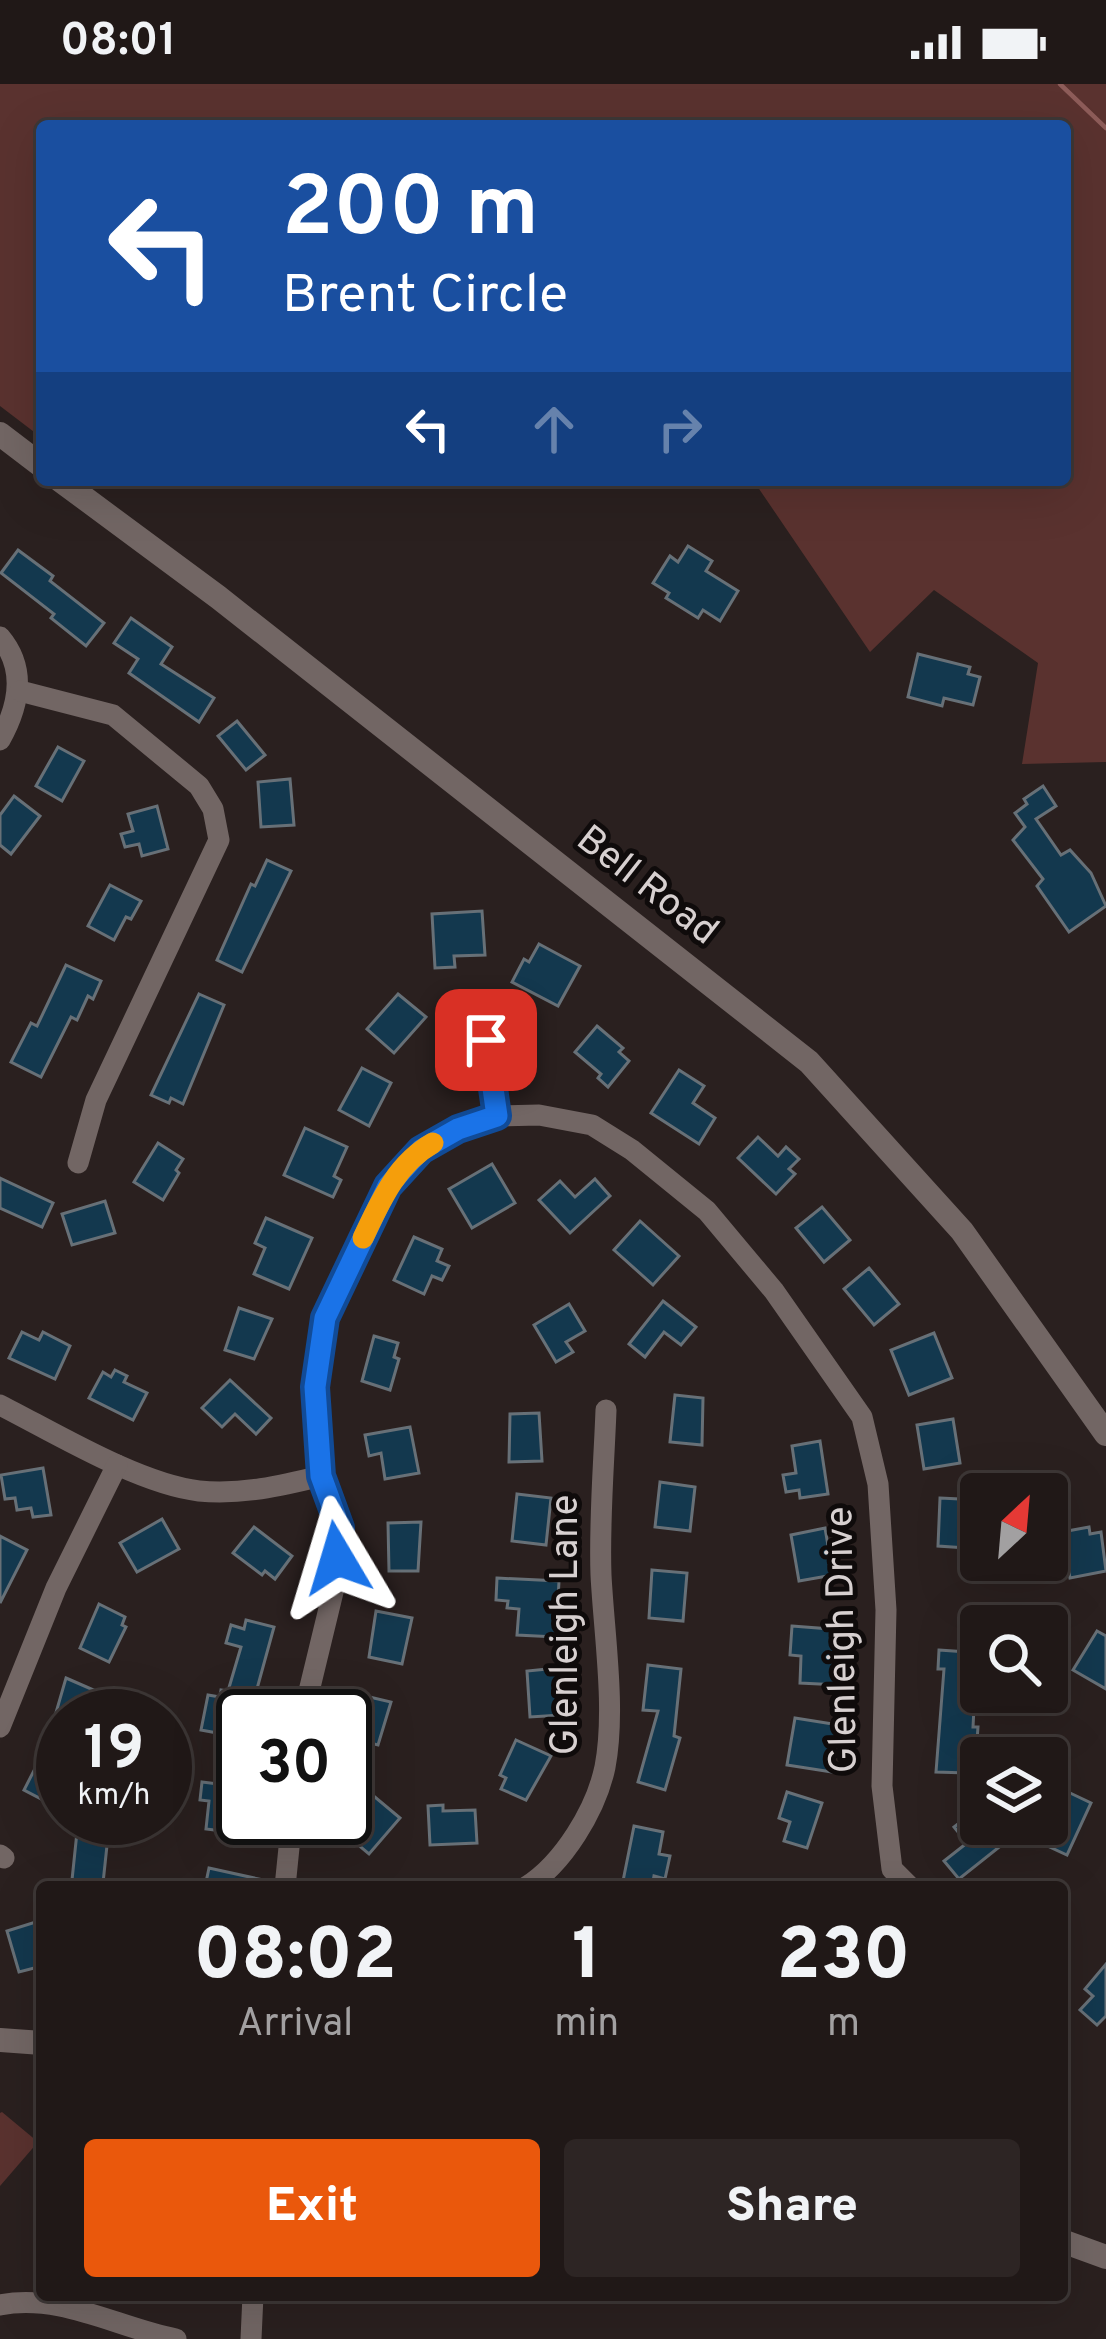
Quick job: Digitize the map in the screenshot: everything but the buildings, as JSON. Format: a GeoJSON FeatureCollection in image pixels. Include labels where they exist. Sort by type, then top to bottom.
{"type":"FeatureCollection","features":[{"type":"Feature","properties":{"kind":"street"},"geometry":{"type":"LineString","coordinates":[[0,434],[36,461]]}},
{"type":"Feature","properties":{"kind":"street","name":"Bell Road"},"geometry":{"type":"LineString","coordinates":[[68,486],[193,578],[808,1062],[962,1231],[1106,1434]]}},
{"type":"Feature","properties":{"kind":"street"},"geometry":{"type":"LineString","coordinates":[[0,638],[10,649],[20,691],[0,740]]}},
{"type":"Feature","properties":{"kind":"street"},"geometry":{"type":"LineString","coordinates":[[20,691],[113,715],[199,786],[213,809],[219,840],[96,1100],[78,1163]]}},
{"type":"Feature","properties":{"kind":"street"},"geometry":{"type":"LineString","coordinates":[[486,1040],[497,1116]]}},
{"type":"Feature","properties":{"kind":"street","name":"Glenleigh Drive"},"geometry":{"type":"LineString","coordinates":[[310,1689],[334,1588],[340,1528],[321,1476],[315,1387],[325,1318],[388,1186],[421,1150],[458,1129],[497,1116],[539,1114],[592,1125],[632,1150],[707,1211],[774,1291],[862,1418],[878,1484],[886,1610],[882,1786],[892,1869],[904,1881]]}},
{"type":"Feature","properties":{"kind":"street"},"geometry":{"type":"LineString","coordinates":[[0,1405],[118,1465],[197,1491],[266,1490],[321,1476]]}},
{"type":"Feature","properties":{"kind":"street","name":"Glenleigh Lane"},"geometry":{"type":"LineString","coordinates":[[535,1881],[547,1873],[583,1822],[604,1768],[607,1713],[601,1566],[606,1410]]}},
{"type":"Feature","properties":{"kind":"street"},"geometry":{"type":"LineString","coordinates":[[0,1727],[56,1588],[118,1465]]}},
{"type":"Feature","properties":{"kind":"street"},"geometry":{"type":"LineString","coordinates":[[288,1881],[290,1845]]}},
{"type":"Feature","properties":{"kind":"street"},"geometry":{"type":"LineString","coordinates":[[0,2040],[36,2043]]}},
{"type":"Feature","properties":{"kind":"street"},"geometry":{"type":"LineString","coordinates":[[1068,2243],[1106,2257]]}},
{"type":"Feature","properties":{"kind":"street"},"geometry":{"type":"LineString","coordinates":[[251,2339],[253,2301]]}},
{"type":"Feature","properties":{"kind":"street"},"geometry":{"type":"LineString","coordinates":[[0,2305],[62,2306],[176,2339]]}},
{"type":"Feature","properties":{"kind":"shaded area"},"geometry":{"type":"Polygon","coordinates":[[[0,84],[1106,84],[1106,762],[1022,764],[1038,663],[934,590],[870,652],[757,486],[1071,486],[1071,120],[36,120],[36,433],[0,406],[0,84]]]}},
{"type":"Feature","properties":{"kind":"shaded area"},"geometry":{"type":"Polygon","coordinates":[[[0,2113],[36,2144],[0,2186],[0,2113]]]}},
{"type":"Feature","properties":{"kind":"waterway"},"geometry":{"type":"LineString","coordinates":[[1060,84],[1106,128]]}},
{"type":"Feature","properties":{"kind":"slow traffic"},"geometry":{"type":"LineString","coordinates":[[363,1238],[388,1186],[433,1143]]}},
{"type":"Feature","properties":{"kind":"route"},"geometry":{"type":"LineString","coordinates":[[337,1558],[340,1528],[321,1476],[315,1387],[325,1318],[388,1186],[421,1150],[458,1129],[497,1116],[486,1040]]}}]}
